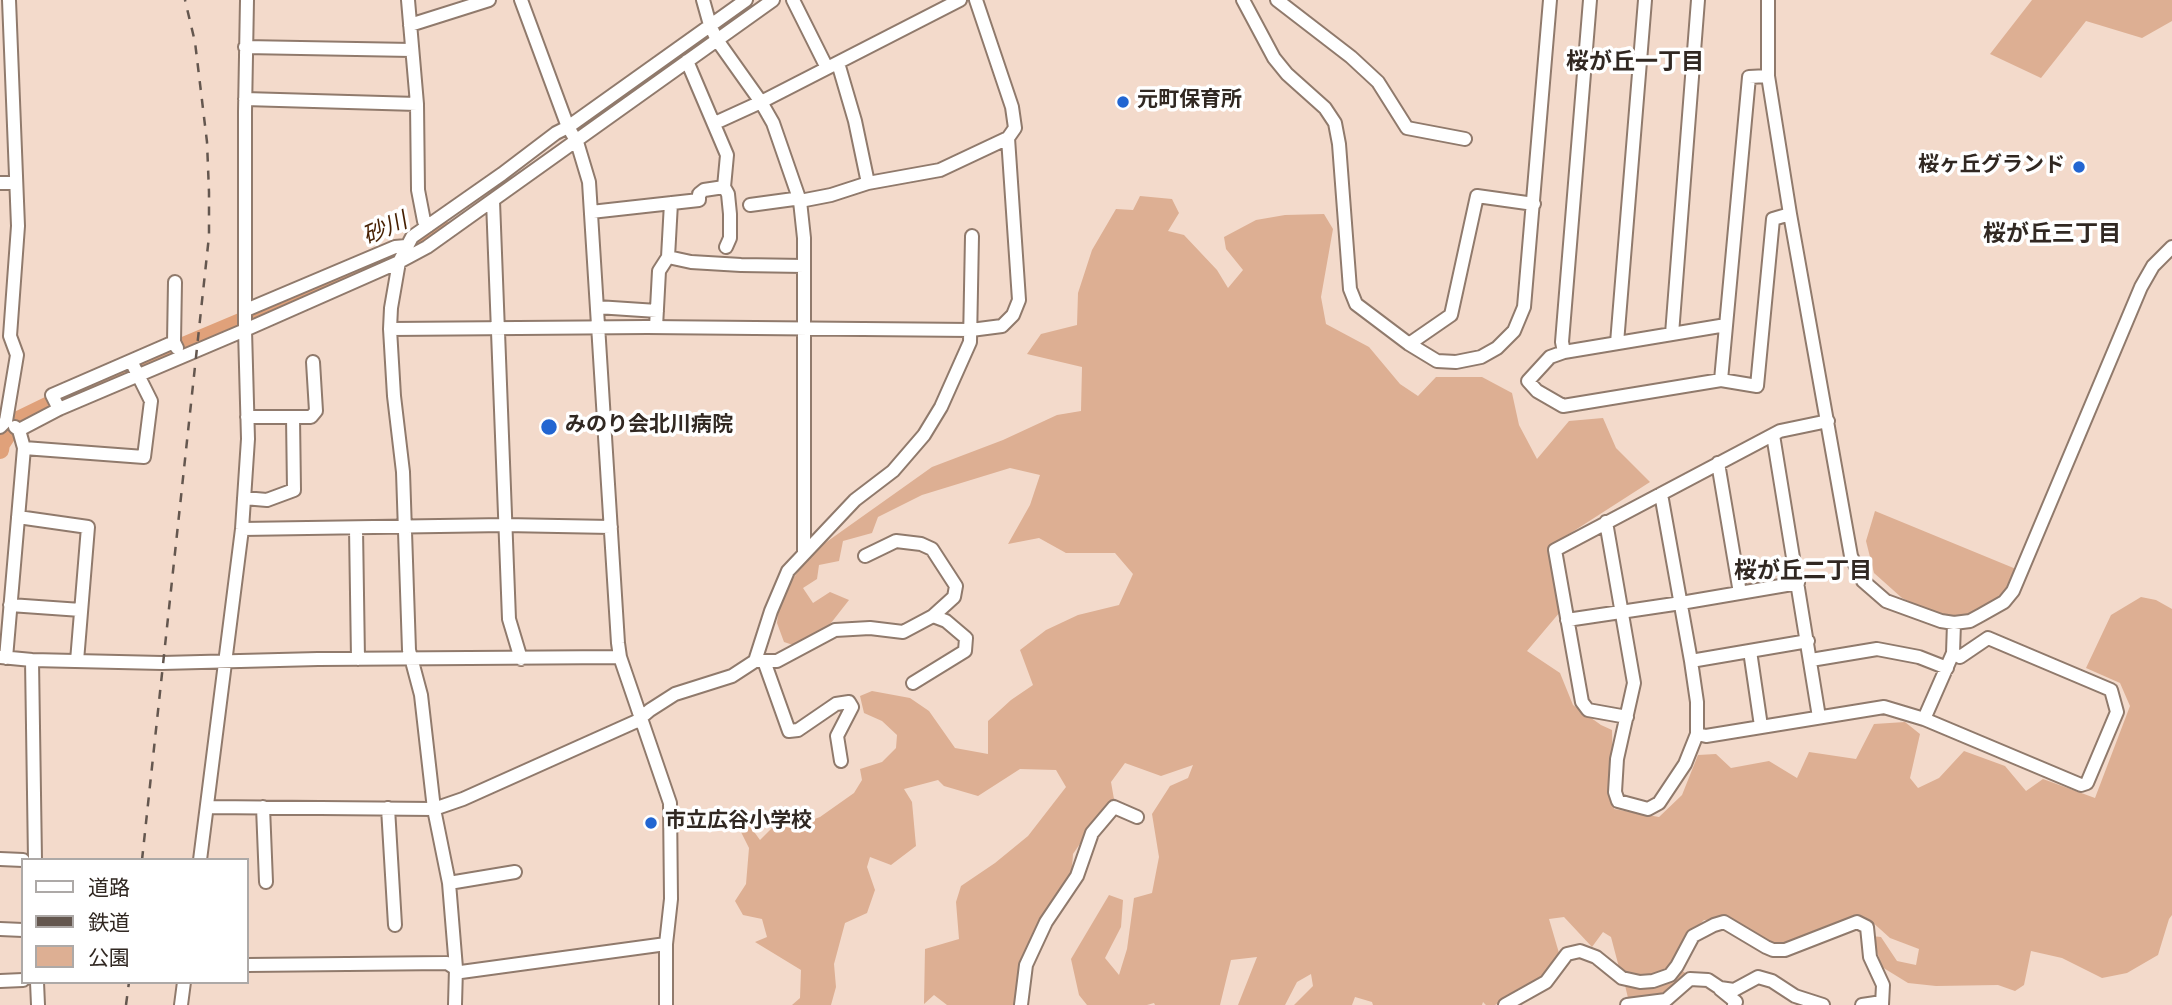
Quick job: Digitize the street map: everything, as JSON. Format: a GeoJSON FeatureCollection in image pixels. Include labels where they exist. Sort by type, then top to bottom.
{"type":"FeatureCollection","features":[{"type":"Feature","properties":{"kind":"street"},"geometry":{"type":"LineString","coordinates":[[9,0],[18,226],[7,346],[17,355],[3,424],[19,430],[58,409],[182,358],[399,262],[426,247],[773,0]]}},
{"type":"Feature","properties":{"kind":"street"},"geometry":{"type":"LineString","coordinates":[[200,858],[244,498],[247,417],[247,0]]}},
{"type":"Feature","properties":{"kind":"street"},"geometry":{"type":"LineString","coordinates":[[408,0],[417,104],[418,190],[424,221],[428,226]]}},
{"type":"Feature","properties":{"kind":"street"},"geometry":{"type":"LineString","coordinates":[[410,25],[489,0]]}},
{"type":"Feature","properties":{"kind":"street"},"geometry":{"type":"LineString","coordinates":[[521,0],[568,127],[577,142],[589,183],[620,657],[670,803],[671,900],[666,944],[666,1005]]}},
{"type":"Feature","properties":{"kind":"street"},"geometry":{"type":"LineString","coordinates":[[703,0],[710,25],[718,40],[773,123],[800,201],[804,238],[804,554]]}},
{"type":"Feature","properties":{"kind":"street"},"geometry":{"type":"LineString","coordinates":[[455,1005],[456,968],[449,883],[434,809],[421,695],[409,650],[403,472],[390,329],[399,262],[412,237],[746,0]]}},
{"type":"Feature","properties":{"kind":"street"},"geometry":{"type":"LineString","coordinates":[[793,0],[832,65],[855,121],[868,183]]}},
{"type":"Feature","properties":{"kind":"street"},"geometry":{"type":"LineString","coordinates":[[715,123],[960,0]]}},
{"type":"Feature","properties":{"kind":"street"},"geometry":{"type":"LineString","coordinates":[[750,205],[794,199],[800,201],[831,195],[868,183],[940,170],[1008,138],[1015,128],[1012,107],[976,0]]}},
{"type":"Feature","properties":{"kind":"street"},"geometry":{"type":"LineString","coordinates":[[1243,0],[1274,58],[1287,74],[1325,108],[1335,123],[1350,289],[1356,303],[1409,344],[1437,361],[1456,362],[1481,357],[1497,348],[1514,331],[1524,307],[1550,0]]}},
{"type":"Feature","properties":{"kind":"street"},"geometry":{"type":"LineString","coordinates":[[1277,0],[1352,57],[1378,82],[1407,128],[1465,139]]}},
{"type":"Feature","properties":{"kind":"street"},"geometry":{"type":"LineString","coordinates":[[1564,352],[1562,342],[1590,0]]}},
{"type":"Feature","properties":{"kind":"street"},"geometry":{"type":"LineString","coordinates":[[1617,343],[1644,0]]}},
{"type":"Feature","properties":{"kind":"street"},"geometry":{"type":"LineString","coordinates":[[1672,334],[1698,0]]}},
{"type":"Feature","properties":{"kind":"street"},"geometry":{"type":"LineString","coordinates":[[1768,0],[1768,76],[1851,556],[1863,581],[1886,601],[1941,621],[1970,621],[2004,602],[2014,591],[2141,287],[2152,266],[2172,247]]}},
{"type":"Feature","properties":{"kind":"street"},"geometry":{"type":"LineString","coordinates":[[245,47],[412,50]]}},
{"type":"Feature","properties":{"kind":"street"},"geometry":{"type":"LineString","coordinates":[[687,61],[727,155],[724,187],[728,194],[730,237],[726,247]]}},
{"type":"Feature","properties":{"kind":"street"},"geometry":{"type":"LineString","coordinates":[[1721,380],[1749,77],[1768,76]]}},
{"type":"Feature","properties":{"kind":"street"},"geometry":{"type":"LineString","coordinates":[[245,99],[417,104]]}},
{"type":"Feature","properties":{"kind":"street"},"geometry":{"type":"LineString","coordinates":[[390,329],[656,327],[971,330],[1002,326],[1013,315],[1018,300],[1008,138]]}},
{"type":"Feature","properties":{"kind":"street"},"geometry":{"type":"LineString","coordinates":[[0,183],[16,183]]}},
{"type":"Feature","properties":{"kind":"street"},"geometry":{"type":"LineString","coordinates":[[591,212],[699,200],[699,194],[704,190],[724,187]]}},
{"type":"Feature","properties":{"kind":"street"},"geometry":{"type":"LineString","coordinates":[[1409,344],[1451,315],[1477,196],[1534,204]]}},
{"type":"Feature","properties":{"kind":"street"},"geometry":{"type":"LineString","coordinates":[[493,201],[509,619],[521,659]]}},
{"type":"Feature","properties":{"kind":"street"},"geometry":{"type":"LineString","coordinates":[[656,327],[659,271],[667,257],[671,203]]}},
{"type":"Feature","properties":{"kind":"street"},"geometry":{"type":"LineString","coordinates":[[1726,325],[1564,352],[1550,357],[1528,381],[1537,391],[1563,406],[1721,380],[1757,386],[1773,219],[1790,214]]}},
{"type":"Feature","properties":{"kind":"street"},"geometry":{"type":"LineString","coordinates":[[841,761],[837,736],[852,707],[849,702],[836,704],[799,730],[789,731],[760,661],[775,601],[788,572],[855,500],[892,471],[924,435],[956,377],[970,342],[972,236]]}},
{"type":"Feature","properties":{"kind":"street"},"geometry":{"type":"LineString","coordinates":[[246,310],[394,247],[406,246]]}},
{"type":"Feature","properties":{"kind":"street"},"geometry":{"type":"LineString","coordinates":[[667,257],[691,262],[804,266]]}},
{"type":"Feature","properties":{"kind":"street"},"geometry":{"type":"LineString","coordinates":[[175,282],[174,342],[182,358]]}},
{"type":"Feature","properties":{"kind":"street"},"geometry":{"type":"LineString","coordinates":[[597,307],[657,312]]}},
{"type":"Feature","properties":{"kind":"street"},"geometry":{"type":"LineString","coordinates":[[58,409],[52,395],[174,342]]}},
{"type":"Feature","properties":{"kind":"street"},"geometry":{"type":"LineString","coordinates":[[24,448],[144,457],[152,401],[131,361]]}},
{"type":"Feature","properties":{"kind":"street"},"geometry":{"type":"LineString","coordinates":[[247,417],[311,417],[316,411],[313,362]]}},
{"type":"Feature","properties":{"kind":"street"},"geometry":{"type":"LineString","coordinates":[[244,498],[267,500],[294,490],[293,417]]}},
{"type":"Feature","properties":{"kind":"street"},"geometry":{"type":"LineString","coordinates":[[1627,717],[1588,710],[1582,702],[1555,550],[1780,431],[1828,421]]}},
{"type":"Feature","properties":{"kind":"street"},"geometry":{"type":"LineString","coordinates":[[19,430],[24,448],[3,657],[32,660],[225,663],[620,657]]}},
{"type":"Feature","properties":{"kind":"street"},"geometry":{"type":"LineString","coordinates":[[1773,435],[1819,717]]}},
{"type":"Feature","properties":{"kind":"street"},"geometry":{"type":"LineString","coordinates":[[1718,463],[1740,593]]}},
{"type":"Feature","properties":{"kind":"street"},"geometry":{"type":"LineString","coordinates":[[1606,522],[1634,683],[1617,759],[1615,792],[1618,801],[1648,809],[1659,803],[1685,764],[1697,734],[1697,702],[1691,661],[1661,494]]}},
{"type":"Feature","properties":{"kind":"street"},"geometry":{"type":"LineString","coordinates":[[18,517],[88,527],[76,661]]}},
{"type":"Feature","properties":{"kind":"street"},"geometry":{"type":"LineString","coordinates":[[242,529],[505,525],[611,527]]}},
{"type":"Feature","properties":{"kind":"street"},"geometry":{"type":"LineString","coordinates":[[356,528],[358,659]]}},
{"type":"Feature","properties":{"kind":"street"},"geometry":{"type":"LineString","coordinates":[[206,807],[434,809],[463,799],[641,719],[675,694],[732,676],[760,661],[777,661],[835,630],[870,628],[902,632],[933,616],[954,597],[956,586],[932,549],[921,544],[896,541],[865,556]]}},
{"type":"Feature","properties":{"kind":"street"},"geometry":{"type":"LineString","coordinates":[[1567,620],[1798,583]]}},
{"type":"Feature","properties":{"kind":"street"},"geometry":{"type":"LineString","coordinates":[[10,605],[81,610]]}},
{"type":"Feature","properties":{"kind":"street"},"geometry":{"type":"LineString","coordinates":[[913,683],[965,651],[966,638],[946,621],[933,616]]}},
{"type":"Feature","properties":{"kind":"street"},"geometry":{"type":"LineString","coordinates":[[1924,719],[1953,653],[1954,622]]}},
{"type":"Feature","properties":{"kind":"street"},"geometry":{"type":"LineString","coordinates":[[1697,734],[1706,736],[1884,707],[1924,719],[2081,785],[2087,783],[2117,712],[2111,690],[1988,638],[1960,657],[1953,653]]}},
{"type":"Feature","properties":{"kind":"street"},"geometry":{"type":"LineString","coordinates":[[1691,661],[1808,641]]}},
{"type":"Feature","properties":{"kind":"street"},"geometry":{"type":"LineString","coordinates":[[1811,660],[1877,649],[1919,657],[1947,668]]}},
{"type":"Feature","properties":{"kind":"street"},"geometry":{"type":"LineString","coordinates":[[1750,651],[1761,726]]}},
{"type":"Feature","properties":{"kind":"street"},"geometry":{"type":"LineString","coordinates":[[32,660],[35,858]]}},
{"type":"Feature","properties":{"kind":"street"},"geometry":{"type":"LineString","coordinates":[[263,807],[266,882]]}},
{"type":"Feature","properties":{"kind":"street"},"geometry":{"type":"LineString","coordinates":[[1021,1005],[1026,965],[1045,922],[1077,876],[1092,833],[1114,807],[1138,817]]}},
{"type":"Feature","properties":{"kind":"street"},"geometry":{"type":"LineString","coordinates":[[388,808],[395,925]]}},
{"type":"Feature","properties":{"kind":"street"},"geometry":{"type":"LineString","coordinates":[[0,859],[21,860]]}},
{"type":"Feature","properties":{"kind":"street"},"geometry":{"type":"LineString","coordinates":[[449,883],[515,872]]}},
{"type":"Feature","properties":{"kind":"street"},"geometry":{"type":"LineString","coordinates":[[1505,1005],[1546,982],[1567,954],[1580,951],[1596,957],[1622,978],[1640,982],[1670,975],[1693,936],[1724,922],[1773,950],[1785,950],[1857,922],[1867,926],[1870,957],[1884,985],[1882,1003],[1862,1005]]}},
{"type":"Feature","properties":{"kind":"street"},"geometry":{"type":"LineString","coordinates":[[0,929],[21,930]]}},
{"type":"Feature","properties":{"kind":"street"},"geometry":{"type":"LineString","coordinates":[[248,965],[447,962],[461,972],[666,944]]}},
{"type":"Feature","properties":{"kind":"street"},"geometry":{"type":"LineString","coordinates":[[1720,988],[1734,990],[1758,976],[1772,981],[1795,996],[1823,1005]]}},
{"type":"Feature","properties":{"kind":"street"},"geometry":{"type":"LineString","coordinates":[[1627,1005],[1666,1000],[1690,979],[1708,980],[1736,1002],[1734,1005]]}},
{"type":"Feature","properties":{"kind":"street"},"geometry":{"type":"LineString","coordinates":[[0,981],[21,980]]}},
{"type":"Feature","properties":{"kind":"street"},"geometry":{"type":"LineString","coordinates":[[37,984],[37,1005]]}},
{"type":"Feature","properties":{"kind":"street"},"geometry":{"type":"LineString","coordinates":[[181,1005],[184,984]]}},
{"type":"Feature","properties":{"kind":"green space"},"geometry":{"type":"Polygon","coordinates":[[[2032,0],[2172,0],[2172,21],[2142,38],[2086,21],[2041,78],[1990,54],[2032,0]]]}},
{"type":"Feature","properties":{"kind":"green space"},"geometry":{"type":"Polygon","coordinates":[[[1140,196],[1172,199],[1179,213],[1168,231],[1184,235],[1217,270],[1228,288],[1243,270],[1226,249],[1224,237],[1256,220],[1285,215],[1324,214],[1333,229],[1321,297],[1326,324],[1369,347],[1400,384],[1418,396],[1436,377],[1482,377],[1512,393],[1519,425],[1537,459],[1569,421],[1603,418],[1616,448],[1650,482],[1552,545],[1560,612],[1527,651],[1560,673],[1573,705],[1612,730],[1614,809],[1659,817],[1682,795],[1698,755],[1716,754],[1731,768],[1769,761],[1797,778],[1809,752],[1856,759],[1874,724],[1905,722],[1920,734],[1910,778],[1918,788],[1939,778],[1964,751],[2005,766],[2026,791],[2043,779],[2095,798],[2130,706],[2120,683],[2086,668],[2111,615],[2141,597],[2156,600],[2172,609],[2172,915],[2158,955],[2127,973],[2102,978],[2062,958],[2031,951],[2024,985],[2015,991],[1998,985],[1936,986],[1908,983],[1882,967],[1872,936],[1881,937],[1897,961],[1916,965],[1919,949],[1890,938],[1870,920],[1854,917],[1780,948],[1726,919],[1704,920],[1689,935],[1664,976],[1643,980],[1621,975],[1611,937],[1603,932],[1592,947],[1564,917],[1549,919],[1559,953],[1543,976],[1529,987],[1495,1005],[1486,1005],[1483,1002],[1482,1005],[1373,1005],[1372,1002],[1355,997],[1352,1005],[1294,1005],[1313,986],[1311,974],[1297,982],[1285,1005],[1238,1005],[1257,957],[1231,960],[1220,1005],[1087,1005],[1079,995],[1071,959],[1109,895],[1123,900],[1121,927],[1105,958],[1119,975],[1127,949],[1134,898],[1152,893],[1159,857],[1152,814],[1170,786],[1188,778],[1193,765],[1161,776],[1125,763],[1111,782],[1115,805],[1090,829],[1073,854],[1071,882],[1043,920],[1017,1005],[947,1005],[934,995],[924,1004],[925,949],[959,939],[956,902],[961,886],[1028,836],[1066,787],[1056,770],[1020,769],[978,796],[944,786],[938,780],[904,789],[912,802],[916,846],[891,865],[870,857],[867,867],[875,890],[867,913],[845,923],[834,964],[836,987],[831,1005],[792,1005],[800,998],[801,970],[755,942],[767,937],[762,919],[743,915],[735,901],[746,884],[749,848],[739,828],[747,822],[760,840],[776,824],[790,828],[820,817],[854,793],[862,780],[860,769],[882,762],[896,748],[897,735],[882,721],[864,713],[860,696],[872,691],[910,698],[929,711],[955,748],[988,754],[988,721],[1033,685],[1020,650],[1046,630],[1078,615],[1119,605],[1133,574],[1115,553],[1066,553],[1039,538],[1008,544],[1030,505],[1040,475],[1010,468],[922,495],[878,517],[872,533],[843,541],[839,561],[819,565],[817,579],[803,588],[813,603],[830,592],[849,600],[824,632],[796,646],[784,642],[777,623],[780,597],[811,553],[932,467],[1003,440],[1057,415],[1081,411],[1082,367],[1027,354],[1041,334],[1077,325],[1078,293],[1092,250],[1116,209],[1133,210],[1140,196]]]}},
{"type":"Feature","properties":{"kind":"green space"},"geometry":{"type":"Polygon","coordinates":[[[1875,511],[2016,569],[2002,598],[1971,616],[1959,617],[1929,611],[1902,598],[1874,573],[1866,541],[1875,511]]]}},
{"type":"Feature","properties":{"kind":"green space"},"geometry":{"type":"Polygon","coordinates":[[[1681,970],[1688,975],[1665,997],[1643,1000],[1628,998],[1624,981],[1681,970]]]}},
{"type":"Feature","properties":{"kind":"waterway","name":"砂川"},"geometry":{"type":"LineString","coordinates":[[0,450],[16,421],[86,387],[390,259],[426,241],[442,229]]}},
{"type":"Feature","properties":{"kind":"railway"},"geometry":{"type":"LineString","coordinates":[[142,858],[209,236],[207,142],[195,42],[185,0]]}},
{"type":"Feature","properties":{"kind":"railway"},"geometry":{"type":"LineString","coordinates":[[126,1005],[129,984]]}},
{"type":"Feature","properties":{"kind":"place","name":"元町保育所"},"geometry":{"type":"Point","coordinates":[1123,102]}},
{"type":"Feature","properties":{"kind":"place","name":"桜ヶ丘グランド"},"geometry":{"type":"Point","coordinates":[2079,167]}},
{"type":"Feature","properties":{"kind":"place","name":"みのり会北川病院"},"geometry":{"type":"Point","coordinates":[549,427]}},
{"type":"Feature","properties":{"kind":"place","name":"市立広谷小学校"},"geometry":{"type":"Point","coordinates":[651,823]}},
{"type":"Feature","properties":{"kind":"district","name":"桜が丘一丁目"},"geometry":{"type":"Point","coordinates":[1635,64]}},
{"type":"Feature","properties":{"kind":"district","name":"桜が丘三丁目"},"geometry":{"type":"Point","coordinates":[2052,236]}},
{"type":"Feature","properties":{"kind":"district","name":"桜が丘二丁目"},"geometry":{"type":"Point","coordinates":[1803,573]}}]}
